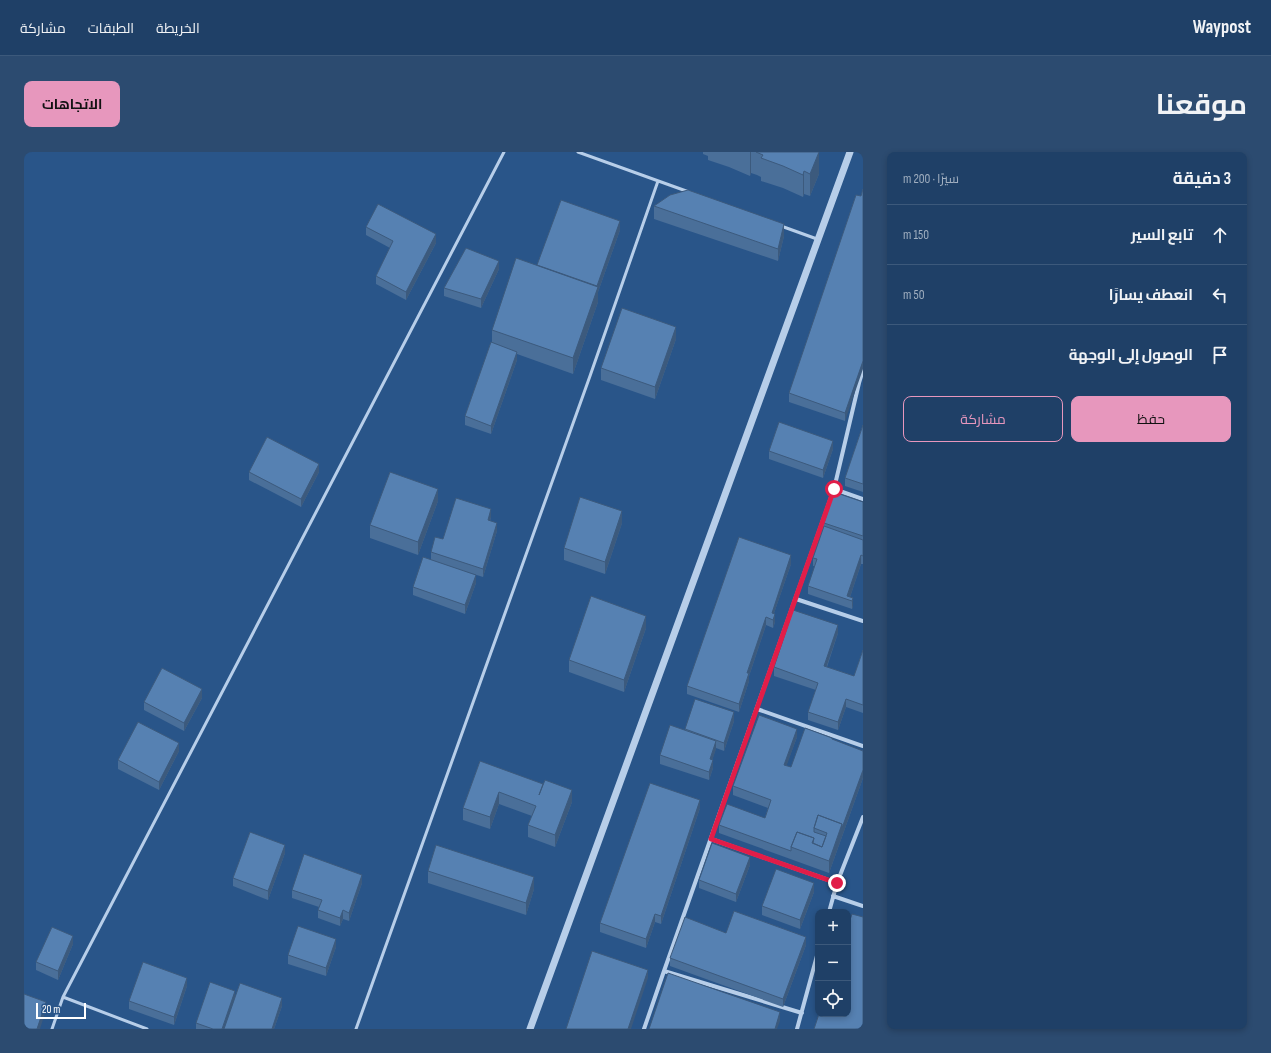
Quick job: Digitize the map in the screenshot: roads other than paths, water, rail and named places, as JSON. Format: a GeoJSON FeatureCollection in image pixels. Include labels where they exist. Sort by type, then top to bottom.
{"type":"FeatureCollection","features":[{"type":"Feature","properties":{"kind":"street"},"geometry":{"type":"LineString","coordinates":[[530,1029],[850,152]]}},
{"type":"Feature","properties":{"kind":"street"},"geometry":{"type":"LineString","coordinates":[[644,1029],[834,489],[861,384],[863,370]]}},
{"type":"Feature","properties":{"kind":"street"},"geometry":{"type":"LineString","coordinates":[[834,489],[863,499]]}},
{"type":"Feature","properties":{"kind":"street"},"geometry":{"type":"LineString","coordinates":[[796,600],[863,621]]}},
{"type":"Feature","properties":{"kind":"street"},"geometry":{"type":"LineString","coordinates":[[757,709],[863,746]]}},
{"type":"Feature","properties":{"kind":"street"},"geometry":{"type":"LineString","coordinates":[[830,909],[837,883],[863,817]]}},
{"type":"Feature","properties":{"kind":"street"},"geometry":{"type":"LineString","coordinates":[[711,839],[837,883]]}},
{"type":"Feature","properties":{"kind":"street"},"geometry":{"type":"LineString","coordinates":[[833,896],[863,906]]}},
{"type":"Feature","properties":{"kind":"street"},"geometry":{"type":"LineString","coordinates":[[797,1029],[815,963]]}},
{"type":"Feature","properties":{"kind":"street"},"geometry":{"type":"LineString","coordinates":[[664,971],[802,1013]]}},
{"type":"Feature","properties":{"kind":"lane"},"geometry":{"type":"LineString","coordinates":[[52,1029],[63,997],[504,152]]}},
{"type":"Feature","properties":{"kind":"lane"},"geometry":{"type":"LineString","coordinates":[[578,152],[694,194]]}},
{"type":"Feature","properties":{"kind":"lane"},"geometry":{"type":"LineString","coordinates":[[356,1029],[590,376],[658,181]]}},
{"type":"Feature","properties":{"kind":"lane"},"geometry":{"type":"LineString","coordinates":[[775,223],[819,239]]}},
{"type":"Feature","properties":{"kind":"lane"},"geometry":{"type":"LineString","coordinates":[[63,997],[147,1029]]}}]}
